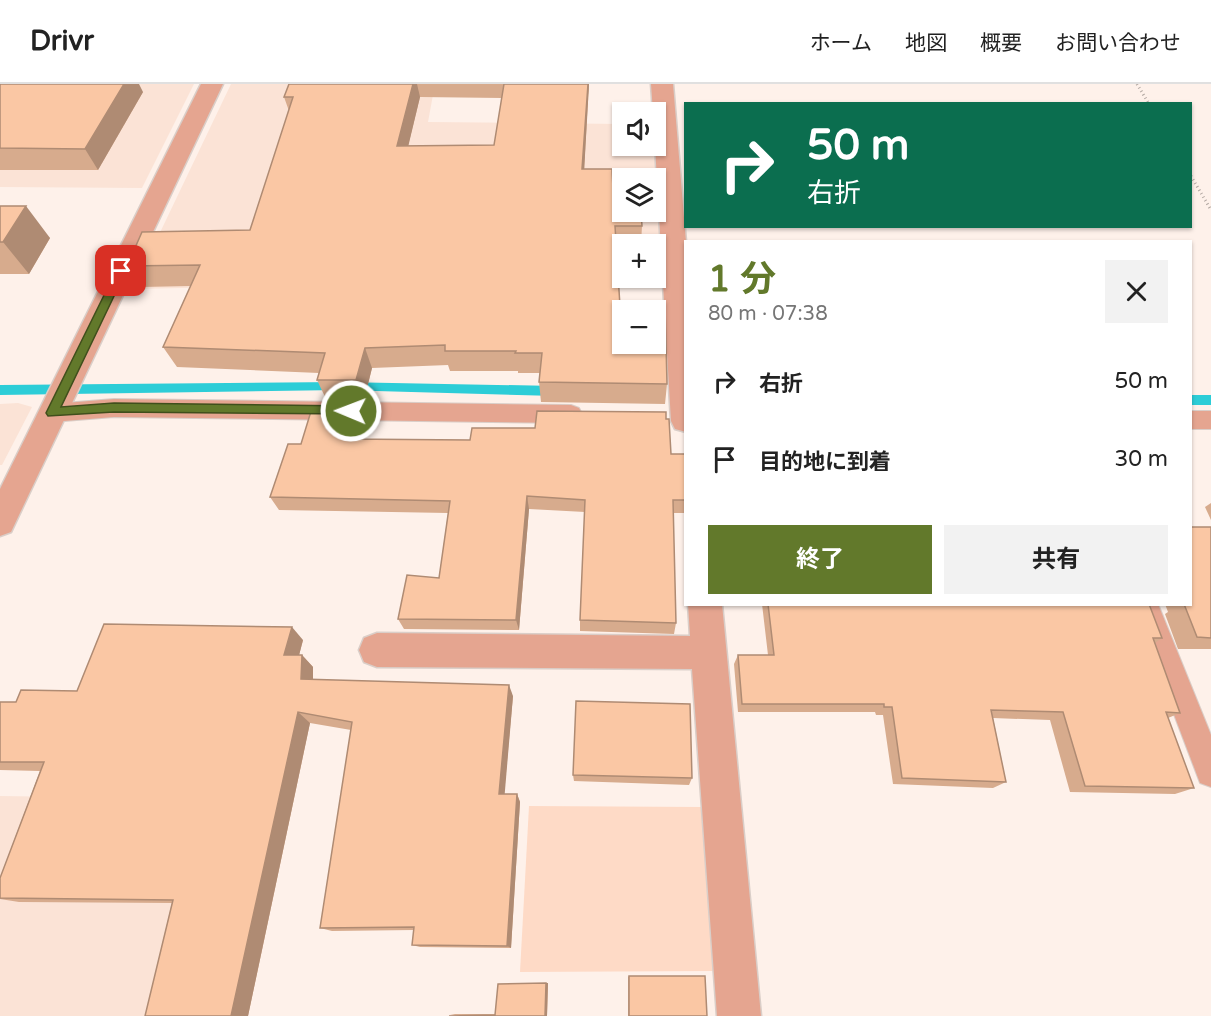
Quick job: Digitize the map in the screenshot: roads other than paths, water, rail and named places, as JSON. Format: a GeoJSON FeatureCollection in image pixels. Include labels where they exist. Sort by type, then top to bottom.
{"type":"FeatureCollection","features":[{"type":"Feature","properties":{"kind":"street"},"geometry":{"type":"LineString","coordinates":[[0,522],[212,84]]}},
{"type":"Feature","properties":{"kind":"street"},"geometry":{"type":"LineString","coordinates":[[662,84],[680,409]]}},
{"type":"Feature","properties":{"kind":"street"},"geometry":{"type":"LineString","coordinates":[[705,606],[740,1016]]}},
{"type":"Feature","properties":{"kind":"street"},"geometry":{"type":"LineString","coordinates":[[377,650],[710,653]]}},
{"type":"Feature","properties":{"kind":"lane"},"geometry":{"type":"LineString","coordinates":[[54,410],[114,408],[589,414]]}},
{"type":"Feature","properties":{"kind":"lane"},"geometry":{"type":"LineString","coordinates":[[1192,420],[1211,420]]}},
{"type":"Feature","properties":{"kind":"lane"},"geometry":{"type":"LineString","coordinates":[[1146,606],[1211,772]]}},
{"type":"Feature","properties":{"kind":"waterway"},"geometry":{"type":"LineString","coordinates":[[0,390],[340,386],[556,391]]}},
{"type":"Feature","properties":{"kind":"waterway"},"geometry":{"type":"LineString","coordinates":[[1192,400],[1211,400]]}}]}
